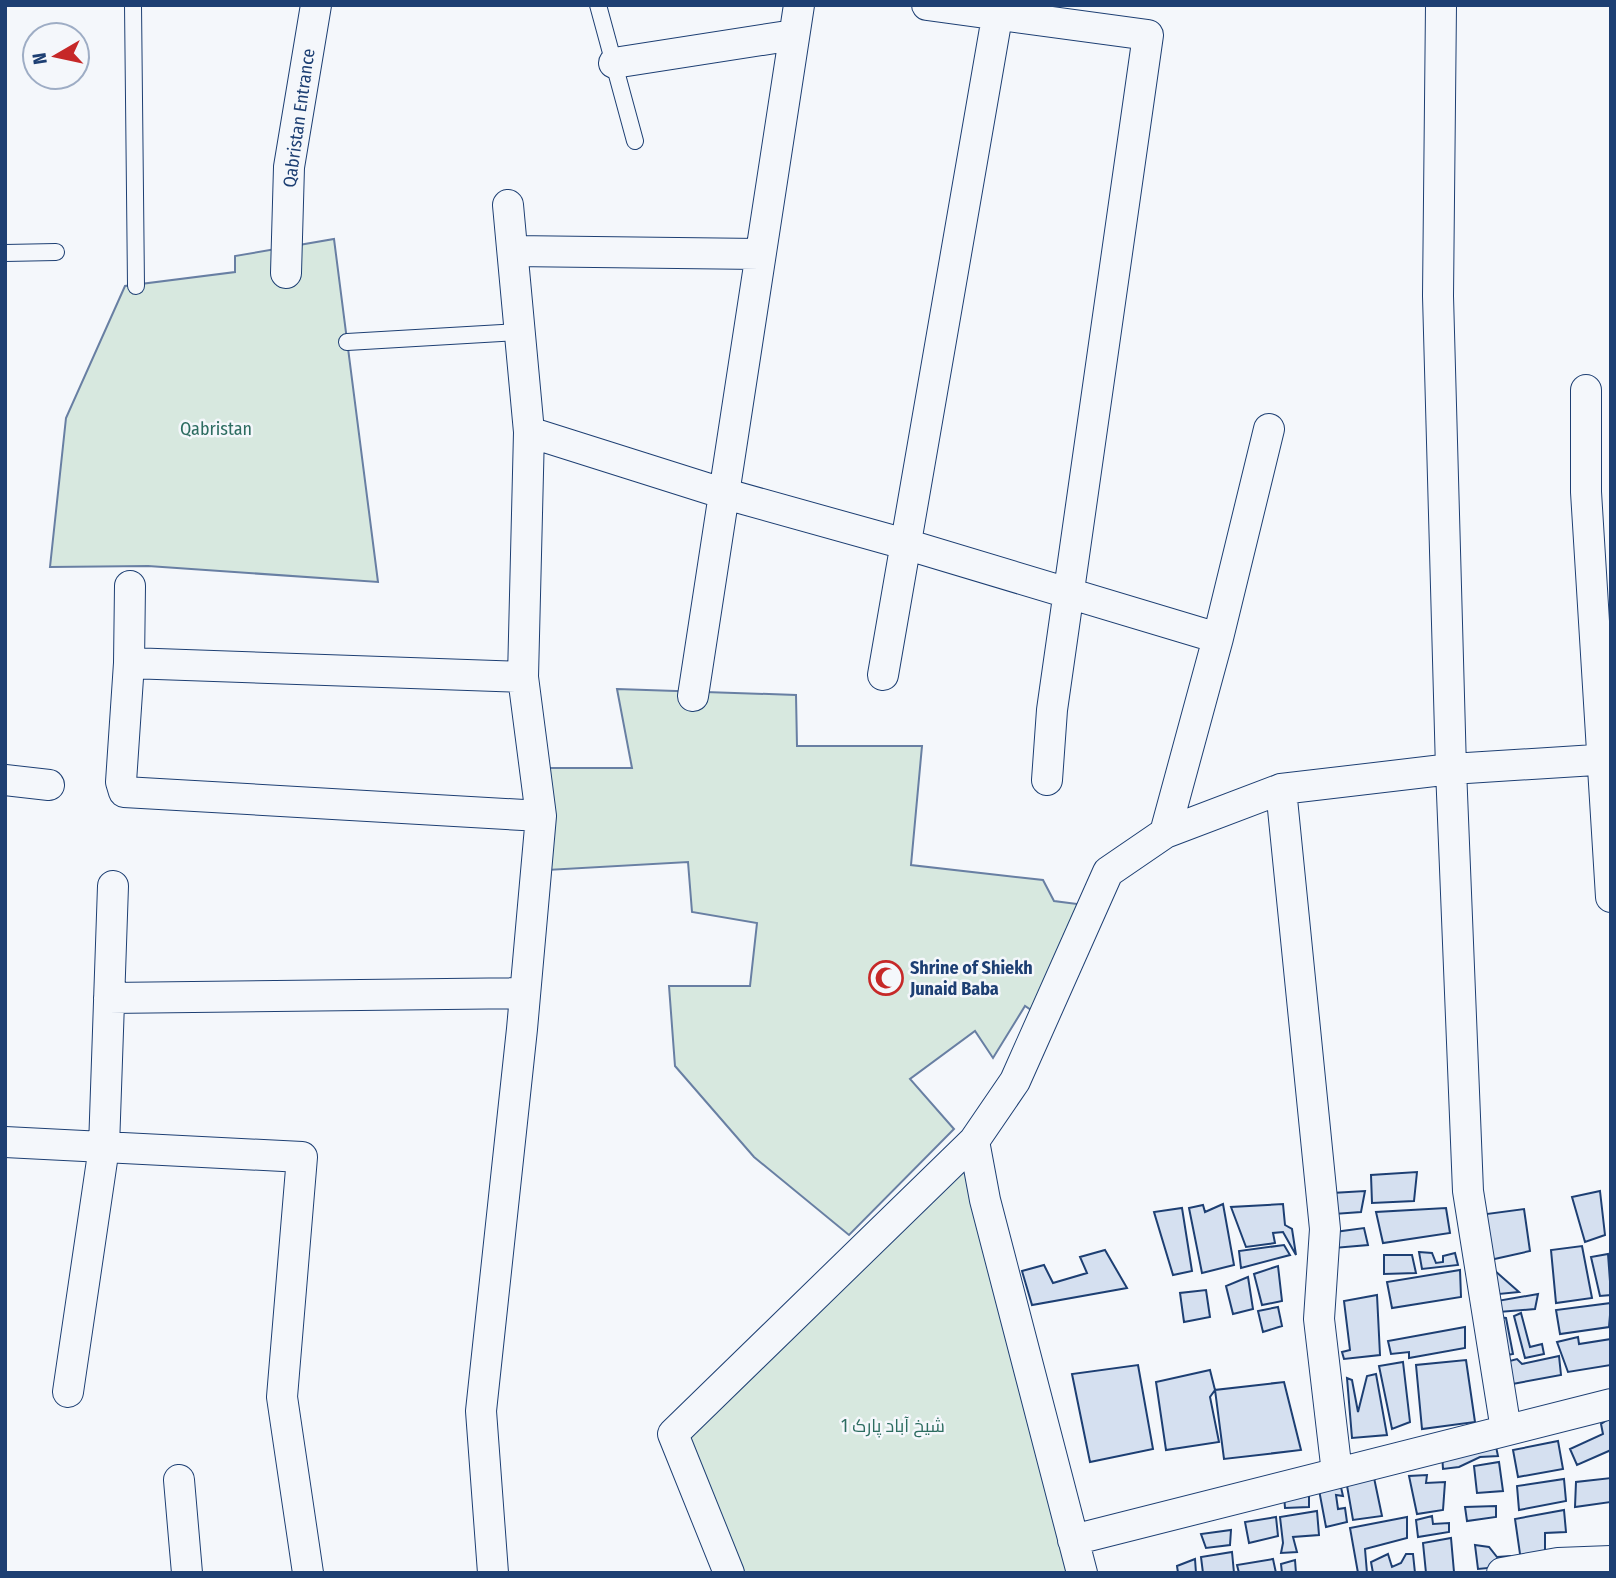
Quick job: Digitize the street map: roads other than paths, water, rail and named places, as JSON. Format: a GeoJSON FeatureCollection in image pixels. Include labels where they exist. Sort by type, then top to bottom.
{"type":"FeatureCollection","features":[{"type":"Feature","properties":{"kind":"street","name":"Qabristan Entrance"},"geometry":{"type":"LineString","coordinates":[[286,274],[289,167],[316,5]]}},
{"type":"Feature","properties":{"kind":"street"},"geometry":{"type":"LineString","coordinates":[[692,696],[799,5]]}},
{"type":"Feature","properties":{"kind":"street"},"geometry":{"type":"LineString","coordinates":[[927,5],[1149,35],[1052,710],[1047,780]]}},
{"type":"Feature","properties":{"kind":"street"},"geometry":{"type":"LineString","coordinates":[[1441,5],[1438,296],[1451,769],[1468,1191],[1506,1430]]}},
{"type":"Feature","properties":{"kind":"street"},"geometry":{"type":"LineString","coordinates":[[883,676],[997,16]]}},
{"type":"Feature","properties":{"kind":"street"},"geometry":{"type":"LineString","coordinates":[[614,63],[794,35]]}},
{"type":"Feature","properties":{"kind":"street"},"geometry":{"type":"LineString","coordinates":[[493,1573],[481,1411],[541,816],[523,677],[527,437],[530,432],[509,205]]}},
{"type":"Feature","properties":{"kind":"street"},"geometry":{"type":"LineString","coordinates":[[513,251],[759,254]]}},
{"type":"Feature","properties":{"kind":"street"},"geometry":{"type":"LineString","coordinates":[[1586,390],[1586,492],[1603,626],[1611,897]]}},
{"type":"Feature","properties":{"kind":"street"},"geometry":{"type":"LineString","coordinates":[[1165,833],[1218,638],[1269,429]]}},
{"type":"Feature","properties":{"kind":"street"},"geometry":{"type":"LineString","coordinates":[[530,432],[722,493],[905,544],[1218,638]]}},
{"type":"Feature","properties":{"kind":"street"},"geometry":{"type":"LineString","coordinates":[[130,586],[129,663],[121,782],[124,792],[541,816]]}},
{"type":"Feature","properties":{"kind":"street"},"geometry":{"type":"LineString","coordinates":[[129,663],[523,677]]}},
{"type":"Feature","properties":{"kind":"street"},"geometry":{"type":"LineString","coordinates":[[729,1573],[673,1434],[974,1141],[1015,1081],[1108,872],[1165,833],[1281,789],[1451,769],[1607,760]]}},
{"type":"Feature","properties":{"kind":"street"},"geometry":{"type":"LineString","coordinates":[[5,780],[49,785]]}},
{"type":"Feature","properties":{"kind":"street"},"geometry":{"type":"LineString","coordinates":[[1281,789],[1325,1229],[1319,1318],[1337,1473]]}},
{"type":"Feature","properties":{"kind":"street"},"geometry":{"type":"LineString","coordinates":[[68,1392],[104,1147],[113,886]]}},
{"type":"Feature","properties":{"kind":"street"},"geometry":{"type":"LineString","coordinates":[[109,998],[524,993]]}},
{"type":"Feature","properties":{"kind":"street"},"geometry":{"type":"LineString","coordinates":[[974,1141],[985,1200],[1082,1573]]}},
{"type":"Feature","properties":{"kind":"street"},"geometry":{"type":"LineString","coordinates":[[5,1142],[302,1157],[282,1397],[308,1573]]}},
{"type":"Feature","properties":{"kind":"street"},"geometry":{"type":"LineString","coordinates":[[1073,1540],[1611,1404]]}},
{"type":"Feature","properties":{"kind":"street"},"geometry":{"type":"LineString","coordinates":[[179,1480],[187,1573]]}},
{"type":"Feature","properties":{"kind":"street"},"geometry":{"type":"LineString","coordinates":[[1502,1573],[1558,1563],[1611,1561]]}},
{"type":"Feature","properties":{"kind":"lane"},"geometry":{"type":"LineString","coordinates":[[134,5],[136,286]]}},
{"type":"Feature","properties":{"kind":"lane"},"geometry":{"type":"LineString","coordinates":[[598,5],[635,141]]}},
{"type":"Feature","properties":{"kind":"lane"},"geometry":{"type":"LineString","coordinates":[[5,253],[56,252]]}},
{"type":"Feature","properties":{"kind":"lane"},"geometry":{"type":"LineString","coordinates":[[347,342],[520,332]]}},
{"type":"Feature","properties":{"kind":"place","name":"Shrine of Shiekh Junaid Baba"},"geometry":{"type":"Point","coordinates":[886,978]}},
{"type":"Feature","properties":{"kind":"park label","name":"Qabristan"},"geometry":{"type":"Point","coordinates":[216,429]}},
{"type":"Feature","properties":{"kind":"park label","name":"شیخ آباد پارک 1"},"geometry":{"type":"Point","coordinates":[893,1426]}}]}
